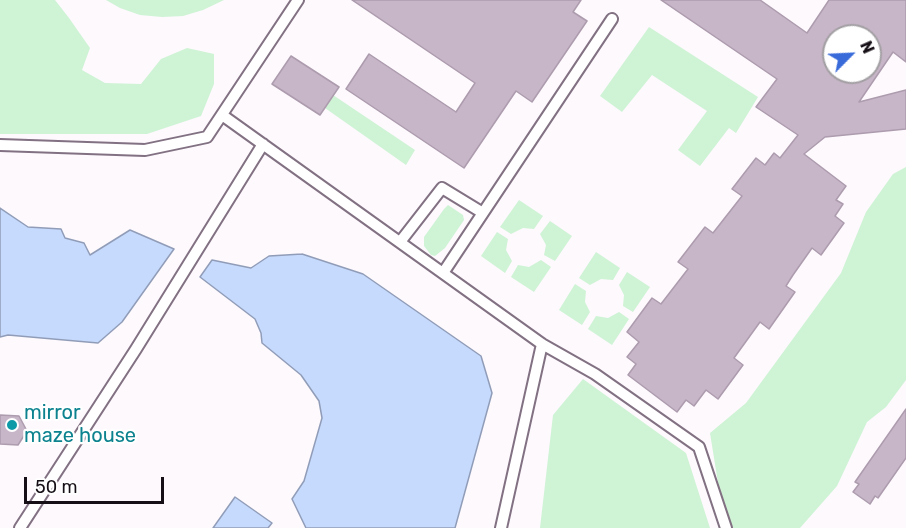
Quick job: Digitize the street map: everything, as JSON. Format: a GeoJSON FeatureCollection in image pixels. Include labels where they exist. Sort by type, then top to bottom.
{"type":"FeatureCollection","features":[{"type":"Feature","properties":{"kind":"lane"},"geometry":{"type":"LineString","coordinates":[[0,146],[145,150],[207,137],[298,0]]}},
{"type":"Feature","properties":{"kind":"lane"},"geometry":{"type":"LineString","coordinates":[[442,273],[612,19]]}},
{"type":"Feature","properties":{"kind":"lane"},"geometry":{"type":"LineString","coordinates":[[222,115],[543,344],[595,374],[699,447],[726,528]]}},
{"type":"Feature","properties":{"kind":"lane"},"geometry":{"type":"LineString","coordinates":[[20,528],[136,349],[263,144]]}},
{"type":"Feature","properties":{"kind":"lane"},"geometry":{"type":"LineString","coordinates":[[400,242],[442,188],[483,213]]}},
{"type":"Feature","properties":{"kind":"lane"},"geometry":{"type":"LineString","coordinates":[[501,528],[543,344]]}},
{"type":"Feature","properties":{"kind":"green space"},"geometry":{"type":"Polygon","coordinates":[[[0,0],[55,0],[90,48],[82,70],[105,83],[141,84],[161,59],[187,48],[214,54],[214,84],[201,116],[147,134],[0,134],[0,0]]]}},
{"type":"Feature","properties":{"kind":"green space"},"geometry":{"type":"Polygon","coordinates":[[[106,0],[224,0],[183,16],[162,17],[140,15],[106,0]]]}},
{"type":"Feature","properties":{"kind":"green space"},"geometry":{"type":"Polygon","coordinates":[[[649,27],[758,97],[736,133],[729,128],[700,166],[678,150],[707,111],[652,75],[622,112],[600,96],[649,27]]]}},
{"type":"Feature","properties":{"kind":"green space"},"geometry":{"type":"Polygon","coordinates":[[[333,95],[415,150],[406,165],[325,108],[333,95]]]}},
{"type":"Feature","properties":{"kind":"green space"},"geometry":{"type":"Polygon","coordinates":[[[906,167],[906,380],[886,407],[867,422],[837,486],[800,528],[733,528],[719,489],[710,433],[746,403],[841,273],[866,212],[893,174],[906,167]]]}},
{"type":"Feature","properties":{"kind":"green space"},"geometry":{"type":"Polygon","coordinates":[[[519,200],[543,216],[534,229],[523,228],[511,234],[500,227],[519,200]]]}},
{"type":"Feature","properties":{"kind":"green space"},"geometry":{"type":"Polygon","coordinates":[[[448,205],[463,215],[464,220],[445,248],[435,256],[431,255],[424,246],[424,237],[448,205]]]}},
{"type":"Feature","properties":{"kind":"green space"},"geometry":{"type":"Polygon","coordinates":[[[550,221],[572,236],[555,261],[544,255],[546,245],[540,234],[550,221]]]}},
{"type":"Feature","properties":{"kind":"green space"},"geometry":{"type":"Polygon","coordinates":[[[497,232],[508,239],[506,250],[512,261],[505,273],[481,256],[497,232]]]}},
{"type":"Feature","properties":{"kind":"green space"},"geometry":{"type":"Polygon","coordinates":[[[596,252],[620,268],[613,280],[601,279],[590,285],[579,278],[596,252]]]}},
{"type":"Feature","properties":{"kind":"green space"},"geometry":{"type":"Polygon","coordinates":[[[541,260],[551,267],[534,292],[511,277],[518,265],[529,267],[541,260]]]}},
{"type":"Feature","properties":{"kind":"green space"},"geometry":{"type":"Polygon","coordinates":[[[627,272],[650,287],[633,312],[623,306],[624,295],[619,285],[627,272]]]}},
{"type":"Feature","properties":{"kind":"green space"},"geometry":{"type":"Polygon","coordinates":[[[575,284],[586,291],[585,302],[590,312],[582,325],[559,310],[575,284]]]}},
{"type":"Feature","properties":{"kind":"green space"},"geometry":{"type":"Polygon","coordinates":[[[619,312],[629,319],[612,345],[588,329],[596,316],[608,318],[619,312]]]}},
{"type":"Feature","properties":{"kind":"green space"},"geometry":{"type":"Polygon","coordinates":[[[583,379],[686,453],[710,528],[540,528],[553,415],[583,379]]]}},
{"type":"Feature","properties":{"kind":"water"},"geometry":{"type":"Polygon","coordinates":[[[0,208],[28,227],[61,229],[65,238],[84,243],[90,255],[130,230],[174,249],[122,322],[98,343],[8,335],[0,337],[0,208]]]}},
{"type":"Feature","properties":{"kind":"water"},"geometry":{"type":"Polygon","coordinates":[[[302,254],[363,274],[481,356],[492,393],[455,528],[306,528],[292,499],[304,481],[322,418],[319,401],[301,375],[262,343],[261,333],[255,319],[200,277],[212,260],[251,268],[269,256],[302,254]]]}},
{"type":"Feature","properties":{"kind":"water"},"geometry":{"type":"Polygon","coordinates":[[[235,497],[272,523],[268,528],[213,528],[235,497]]]}},
{"type":"Feature","properties":{"kind":"building"},"geometry":{"type":"Polygon","coordinates":[[[352,0],[581,0],[573,12],[587,21],[532,102],[516,91],[464,168],[346,89],[369,54],[456,112],[475,83],[352,0]]]}},
{"type":"Feature","properties":{"kind":"building"},"geometry":{"type":"Polygon","coordinates":[[[661,0],[760,0],[807,33],[829,0],[906,0],[906,62],[893,52],[882,68],[882,24],[822,24],[822,84],[871,84],[859,102],[906,90],[906,129],[825,137],[804,154],[846,186],[836,200],[843,204],[835,216],[844,223],[821,255],[812,248],[786,286],[795,292],[769,329],[760,322],[734,358],[743,365],[718,399],[706,390],[694,406],[686,400],[677,412],[628,375],[636,364],[627,357],[639,342],[627,332],[652,298],[661,304],[688,269],[678,262],[705,227],[713,233],[742,196],[732,189],[756,158],[765,165],[774,153],[780,158],[798,135],[756,107],[777,79],[661,0]]]}},
{"type":"Feature","properties":{"kind":"building"},"geometry":{"type":"Polygon","coordinates":[[[291,56],[339,87],[320,115],[272,84],[291,56]]]}},
{"type":"Feature","properties":{"kind":"building"},"geometry":{"type":"Polygon","coordinates":[[[906,409],[906,458],[878,498],[875,496],[870,504],[853,492],[859,484],[855,482],[906,409]]]}},
{"type":"Feature","properties":{"kind":"building","name":"mirror maze house"},"geometry":{"type":"Polygon","coordinates":[[[0,415],[19,416],[27,431],[18,445],[0,444],[0,415]]]}},
{"type":"Feature","properties":{"kind":"place","name":"mirror maze house"},"geometry":{"type":"Point","coordinates":[12,425]}}]}
